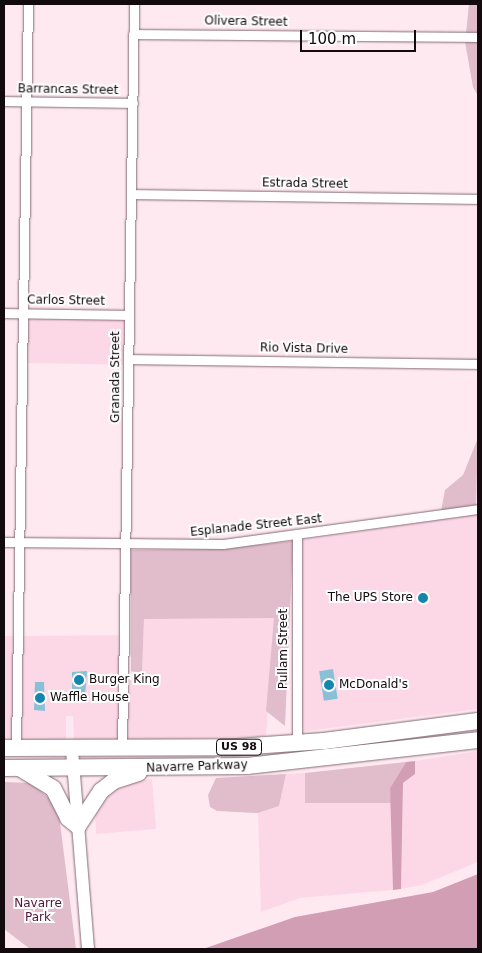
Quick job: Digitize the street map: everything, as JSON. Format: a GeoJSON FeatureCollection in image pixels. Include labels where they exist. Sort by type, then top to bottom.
{"type":"FeatureCollection","features":[{"type":"Feature","properties":{"kind":"highway","name":"Navarre Parkway"},"geometry":{"type":"LineString","coordinates":[[10,748],[122,750],[297,743],[478,720]]}},
{"type":"Feature","properties":{"kind":"highway","name":"Navarre Parkway"},"geometry":{"type":"LineString","coordinates":[[12,768],[151,769],[299,762],[478,740]]}},
{"type":"Feature","properties":{"kind":"highway"},"geometry":{"type":"LineString","coordinates":[[12,768],[52,788],[68,818],[78,826],[108,786],[151,769]]}},
{"type":"Feature","properties":{"kind":"main road"},"geometry":{"type":"LineString","coordinates":[[72,750],[88,949]]}},
{"type":"Feature","properties":{"kind":"street"},"geometry":{"type":"LineString","coordinates":[[10,748],[18,543],[28,4]]}},
{"type":"Feature","properties":{"kind":"street","name":"Granada Street"},"geometry":{"type":"LineString","coordinates":[[122,750],[130,359],[128,315],[132,194],[134,4]]}},
{"type":"Feature","properties":{"kind":"street","name":"Olivera Street"},"geometry":{"type":"LineString","coordinates":[[133,34],[478,37]]}},
{"type":"Feature","properties":{"kind":"street","name":"Barrancas Street"},"geometry":{"type":"LineString","coordinates":[[4,101],[133,103]]}},
{"type":"Feature","properties":{"kind":"street","name":"Estrada Street"},"geometry":{"type":"LineString","coordinates":[[132,194],[478,199]]}},
{"type":"Feature","properties":{"kind":"street","name":"Carlos Street"},"geometry":{"type":"LineString","coordinates":[[4,313],[128,315]]}},
{"type":"Feature","properties":{"kind":"street","name":"Rio Vista Drive"},"geometry":{"type":"LineString","coordinates":[[130,359],[478,364]]}},
{"type":"Feature","properties":{"kind":"street","name":"Esplanade Street East"},"geometry":{"type":"LineString","coordinates":[[4,542],[126,546],[223,544],[297,536],[478,509]]}},
{"type":"Feature","properties":{"kind":"street","name":"Pullam Street"},"geometry":{"type":"LineString","coordinates":[[297,536],[297,743],[299,762]]}},
{"type":"Feature","properties":{"kind":"shaded area"},"geometry":{"type":"Polygon","coordinates":[[[25,318],[125,320],[124,365],[24,363],[25,318]]]}},
{"type":"Feature","properties":{"kind":"shaded area"},"geometry":{"type":"Polygon","coordinates":[[[478,514],[478,709],[299,732],[301,540],[478,514]]]}},
{"type":"Feature","properties":{"kind":"shaded area"},"geometry":{"type":"Polygon","coordinates":[[[275,618],[266,736],[126,741],[131,671],[142,672],[144,619],[275,618]]]}},
{"type":"Feature","properties":{"kind":"shaded area"},"geometry":{"type":"Polygon","coordinates":[[[120,635],[118,741],[74,740],[73,716],[66,716],[66,740],[20,739],[21,636],[120,635]]]}},
{"type":"Feature","properties":{"kind":"shaded area"},"geometry":{"type":"Polygon","coordinates":[[[4,636],[14,636],[12,739],[4,739],[4,636]]]}},
{"type":"Feature","properties":{"kind":"shaded area"},"geometry":{"type":"Polygon","coordinates":[[[478,751],[478,862],[422,885],[401,889],[403,783],[415,774],[415,761],[478,751]]]}},
{"type":"Feature","properties":{"kind":"shaded area"},"geometry":{"type":"Polygon","coordinates":[[[415,761],[415,774],[403,783],[401,889],[393,890],[390,788],[406,762],[415,761]]]}},
{"type":"Feature","properties":{"kind":"shaded area"},"geometry":{"type":"Polygon","coordinates":[[[305,773],[305,802],[391,803],[393,890],[300,898],[261,912],[258,813],[279,806],[286,774],[305,773]]]}},
{"type":"Feature","properties":{"kind":"shaded area"},"geometry":{"type":"Polygon","coordinates":[[[152,779],[156,829],[96,834],[95,809],[106,794],[126,782],[152,779]]]}},
{"type":"Feature","properties":{"kind":"shaded area"},"geometry":{"type":"Polygon","coordinates":[[[478,874],[478,949],[203,949],[295,917],[433,892],[478,874]]]}},
{"type":"Feature","properties":{"kind":"green space"},"geometry":{"type":"Polygon","coordinates":[[[469,4],[478,4],[478,33],[466,33],[469,4]]]}},
{"type":"Feature","properties":{"kind":"green space"},"geometry":{"type":"Polygon","coordinates":[[[465,42],[478,42],[478,96],[473,87],[465,42]]]}},
{"type":"Feature","properties":{"kind":"green space"},"geometry":{"type":"Polygon","coordinates":[[[478,438],[476,505],[441,511],[445,490],[463,475],[478,438]]]}},
{"type":"Feature","properties":{"kind":"green space"},"geometry":{"type":"Polygon","coordinates":[[[293,541],[285,726],[266,711],[274,618],[144,619],[142,673],[131,671],[131,550],[223,549],[293,541]]]}},
{"type":"Feature","properties":{"kind":"green space"},"geometry":{"type":"Polygon","coordinates":[[[406,762],[390,788],[391,803],[305,803],[305,773],[406,762]]]}},
{"type":"Feature","properties":{"kind":"green space"},"geometry":{"type":"Polygon","coordinates":[[[286,774],[279,806],[258,813],[217,811],[210,807],[208,795],[216,778],[286,774]]]}},
{"type":"Feature","properties":{"kind":"green space","name":"Navarre Park"},"geometry":{"type":"Polygon","coordinates":[[[4,782],[31,783],[50,799],[59,815],[76,949],[30,949],[4,929],[4,782]]]}},
{"type":"Feature","properties":{"kind":"building","name":"McDonald's"},"geometry":{"type":"Polygon","coordinates":[[[333,669],[338,699],[324,701],[319,671],[333,669]]]}},
{"type":"Feature","properties":{"kind":"building","name":"Burger King"},"geometry":{"type":"Polygon","coordinates":[[[87,671],[85,697],[72,697],[72,672],[87,671]]]}},
{"type":"Feature","properties":{"kind":"building","name":"Waffle House"},"geometry":{"type":"Polygon","coordinates":[[[35,682],[44,682],[45,711],[34,710],[35,682]]]}},
{"type":"Feature","properties":{"kind":"place","name":"The UPS Store"},"geometry":{"type":"Point","coordinates":[423,598]}},
{"type":"Feature","properties":{"kind":"place","name":"Burger King"},"geometry":{"type":"Point","coordinates":[79,680]}},
{"type":"Feature","properties":{"kind":"place","name":"McDonald's"},"geometry":{"type":"Point","coordinates":[329,685]}},
{"type":"Feature","properties":{"kind":"place","name":"Waffle House"},"geometry":{"type":"Point","coordinates":[40,698]}}]}
